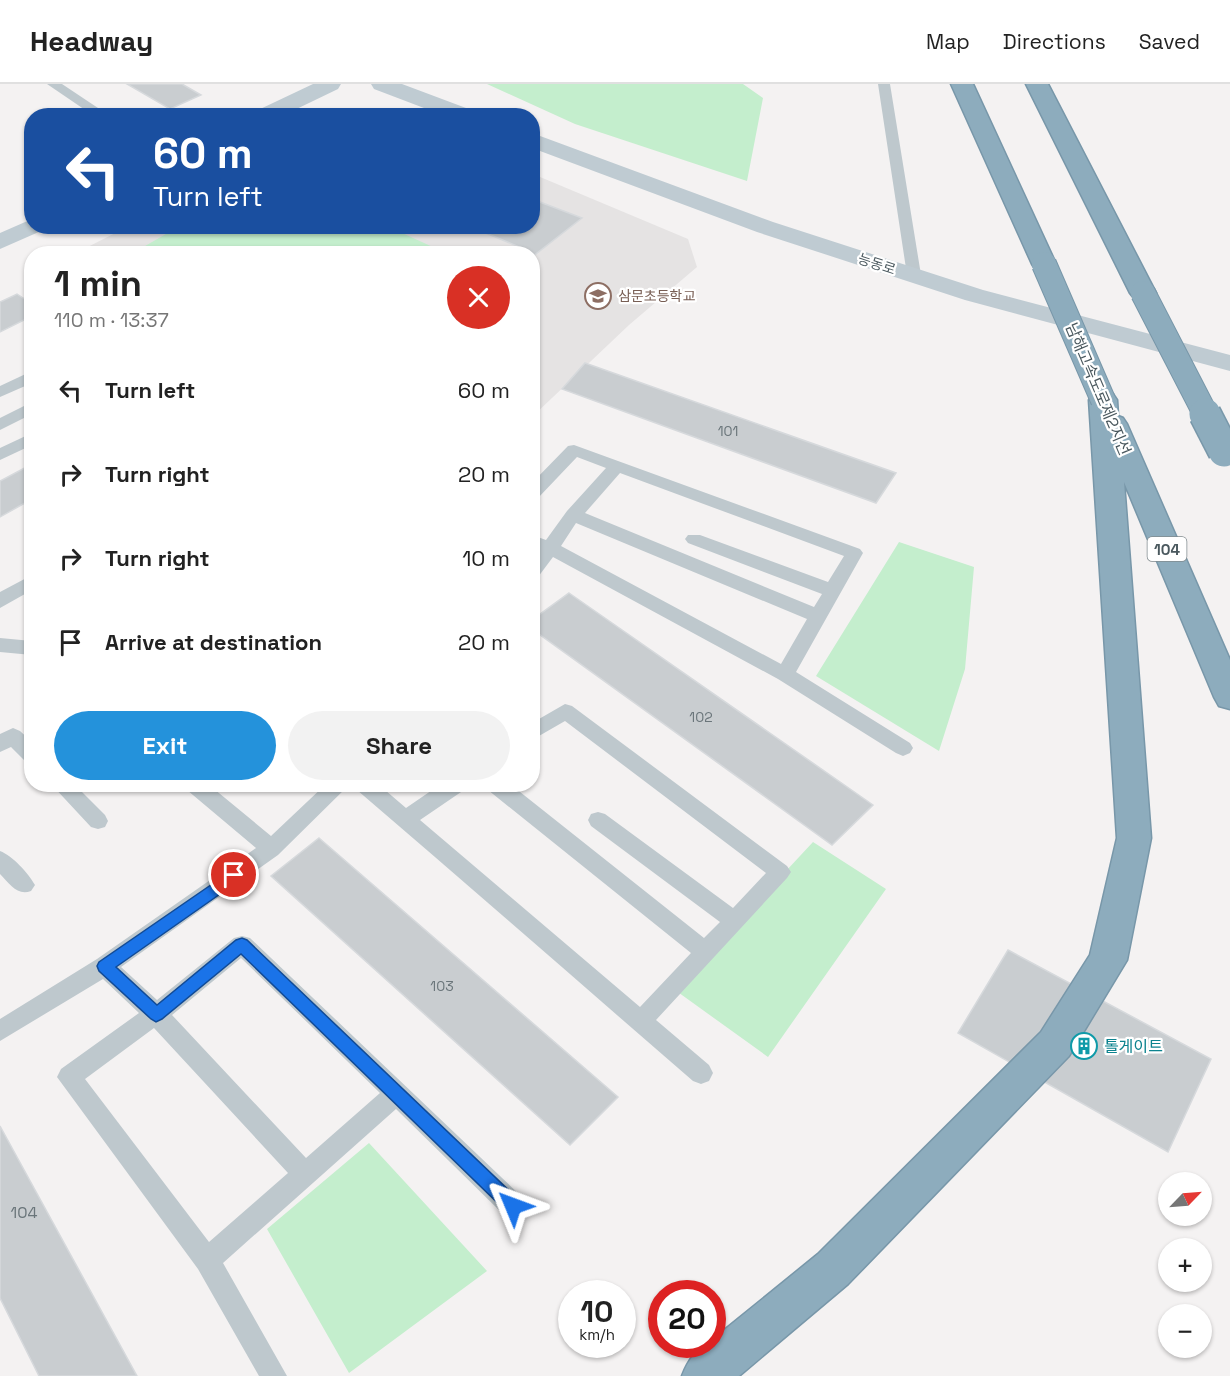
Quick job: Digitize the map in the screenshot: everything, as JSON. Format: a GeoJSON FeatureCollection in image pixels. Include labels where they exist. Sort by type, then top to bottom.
{"type":"FeatureCollection","features":[{"type":"Feature","properties":{"kind":"highway","name":"남해고속도로제2지선"},"geometry":{"type":"LineString","coordinates":[[962,84],[1044,264],[1230,697]]}},
{"type":"Feature","properties":{"kind":"highway"},"geometry":{"type":"LineString","coordinates":[[1037,84],[1227,457]]}},
{"type":"Feature","properties":{"kind":"highway"},"geometry":{"type":"LineString","coordinates":[[704,1376],[833,1269],[1055,1044],[1108,960],[1134,838],[1103,400]]}},
{"type":"Feature","properties":{"kind":"street"},"geometry":{"type":"LineString","coordinates":[[280,108],[330,84]]}},
{"type":"Feature","properties":{"kind":"street"},"geometry":{"type":"LineString","coordinates":[[382,84],[445,108]]}},
{"type":"Feature","properties":{"kind":"street","name":"능동로"},"geometry":{"type":"LineString","coordinates":[[540,143],[765,227],[974,295],[1230,363]]}},
{"type":"Feature","properties":{"kind":"street"},"geometry":{"type":"LineString","coordinates":[[0,242],[24,230]]}},
{"type":"Feature","properties":{"kind":"lane"},"geometry":{"type":"LineString","coordinates":[[53,84],[91,108]]}},
{"type":"Feature","properties":{"kind":"lane"},"geometry":{"type":"LineString","coordinates":[[884,84],[914,275]]}},
{"type":"Feature","properties":{"kind":"lane"},"geometry":{"type":"LineString","coordinates":[[0,392],[24,380]]}},
{"type":"Feature","properties":{"kind":"lane"},"geometry":{"type":"LineString","coordinates":[[0,425],[24,412]]}},
{"type":"Feature","properties":{"kind":"lane"},"geometry":{"type":"LineString","coordinates":[[0,454],[24,442]]}},
{"type":"Feature","properties":{"kind":"lane"},"geometry":{"type":"LineString","coordinates":[[540,486],[574,450],[854,553],[816,615],[785,674]]}},
{"type":"Feature","properties":{"kind":"lane"},"geometry":{"type":"LineString","coordinates":[[618,465],[573,515],[541,544],[785,674],[903,748]]}},
{"type":"Feature","properties":{"kind":"lane"},"geometry":{"type":"LineString","coordinates":[[573,515],[816,615]]}},
{"type":"Feature","properties":{"kind":"lane"},"geometry":{"type":"LineString","coordinates":[[694,538],[831,590]]}},
{"type":"Feature","properties":{"kind":"lane"},"geometry":{"type":"LineString","coordinates":[[0,601],[24,586]]}},
{"type":"Feature","properties":{"kind":"lane"},"geometry":{"type":"LineString","coordinates":[[0,645],[24,647]]}},
{"type":"Feature","properties":{"kind":"lane"},"geometry":{"type":"LineString","coordinates":[[540,728],[565,711],[780,872],[640,1022]]}},
{"type":"Feature","properties":{"kind":"lane"},"geometry":{"type":"LineString","coordinates":[[0,744],[13,736],[24,747]]}},
{"type":"Feature","properties":{"kind":"lane"},"geometry":{"type":"LineString","coordinates":[[69,792],[98,821]]}},
{"type":"Feature","properties":{"kind":"lane"},"geometry":{"type":"LineString","coordinates":[[203,792],[271,849]]}},
{"type":"Feature","properties":{"kind":"lane"},"geometry":{"type":"LineString","coordinates":[[0,1031],[105,966],[271,849],[332,792]]}},
{"type":"Feature","properties":{"kind":"lane"},"geometry":{"type":"LineString","coordinates":[[373,792],[701,1073]]}},
{"type":"Feature","properties":{"kind":"lane"},"geometry":{"type":"LineString","coordinates":[[405,820],[445,792]]}},
{"type":"Feature","properties":{"kind":"lane"},"geometry":{"type":"LineString","coordinates":[[505,792],[705,952]]}},
{"type":"Feature","properties":{"kind":"lane"},"geometry":{"type":"LineString","coordinates":[[598,820],[735,921]]}},
{"type":"Feature","properties":{"kind":"lane"},"geometry":{"type":"LineString","coordinates":[[0,860],[24,885]]}},
{"type":"Feature","properties":{"kind":"lane"},"geometry":{"type":"LineString","coordinates":[[274,1376],[207,1260],[69,1077],[156,1014],[242,945],[513,1206]]}},
{"type":"Feature","properties":{"kind":"lane"},"geometry":{"type":"LineString","coordinates":[[105,966],[156,1014],[304,1174]]}},
{"type":"Feature","properties":{"kind":"lane"},"geometry":{"type":"LineString","coordinates":[[207,1260],[396,1094]]}},
{"type":"Feature","properties":{"kind":"shaded area","name":"삼문초등학교"},"geometry":{"type":"Polygon","coordinates":[[[540,177],[688,239],[697,267],[629,325],[540,409],[540,246],[90,246],[113,234],[540,234],[540,177]]]}},
{"type":"Feature","properties":{"kind":"green space"},"geometry":{"type":"Polygon","coordinates":[[[487,84],[743,84],[763,98],[747,181],[575,124],[487,84]]]}},
{"type":"Feature","properties":{"kind":"green space"},"geometry":{"type":"Polygon","coordinates":[[[166,234],[404,234],[431,246],[145,246],[166,234]]]}},
{"type":"Feature","properties":{"kind":"green space"},"geometry":{"type":"Polygon","coordinates":[[[899,542],[974,567],[965,669],[939,751],[816,676],[899,542]]]}},
{"type":"Feature","properties":{"kind":"green space"},"geometry":{"type":"Polygon","coordinates":[[[813,842],[886,889],[768,1057],[675,990],[813,842]]]}},
{"type":"Feature","properties":{"kind":"green space"},"geometry":{"type":"Polygon","coordinates":[[[369,1143],[487,1271],[349,1373],[267,1229],[369,1143]]]}},
{"type":"Feature","properties":{"kind":"building"},"geometry":{"type":"Polygon","coordinates":[[[127,84],[182,84],[201,95],[168,108],[127,84]]]}},
{"type":"Feature","properties":{"kind":"building"},"geometry":{"type":"Polygon","coordinates":[[[540,202],[582,218],[540,251],[540,246],[517,246],[488,234],[540,234],[540,202]]]}},
{"type":"Feature","properties":{"kind":"building"},"geometry":{"type":"Polygon","coordinates":[[[17,294],[24,299],[24,320],[0,332],[0,302],[17,294]]]}},
{"type":"Feature","properties":{"kind":"building"},"geometry":{"type":"Polygon","coordinates":[[[585,363],[896,473],[876,503],[562,389],[585,363]]]}},
{"type":"Feature","properties":{"kind":"building"},"geometry":{"type":"Polygon","coordinates":[[[24,468],[24,504],[0,517],[0,481],[24,468]]]}},
{"type":"Feature","properties":{"kind":"building"},"geometry":{"type":"Polygon","coordinates":[[[569,593],[873,805],[832,845],[540,635],[540,614],[569,593]]]}},
{"type":"Feature","properties":{"kind":"building"},"geometry":{"type":"Polygon","coordinates":[[[319,838],[618,1097],[570,1145],[271,876],[319,838]]]}},
{"type":"Feature","properties":{"kind":"building","name":"톨게이트"},"geometry":{"type":"Polygon","coordinates":[[[1008,950],[1211,1059],[1168,1152],[958,1033],[1008,950]]]}},
{"type":"Feature","properties":{"kind":"building"},"geometry":{"type":"Polygon","coordinates":[[[0,1126],[137,1376],[39,1376],[0,1298],[0,1126]]]}},
{"type":"Feature","properties":{"kind":"place","name":"삼문초등학교"},"geometry":{"type":"Point","coordinates":[598,296]}},
{"type":"Feature","properties":{"kind":"place","name":"톨게이트"},"geometry":{"type":"Point","coordinates":[1084,1046]}},
{"type":"Feature","properties":{"kind":"route"},"geometry":{"type":"LineString","coordinates":[[234,875],[105,966],[156,1014],[242,945],[513,1206]]}}]}
